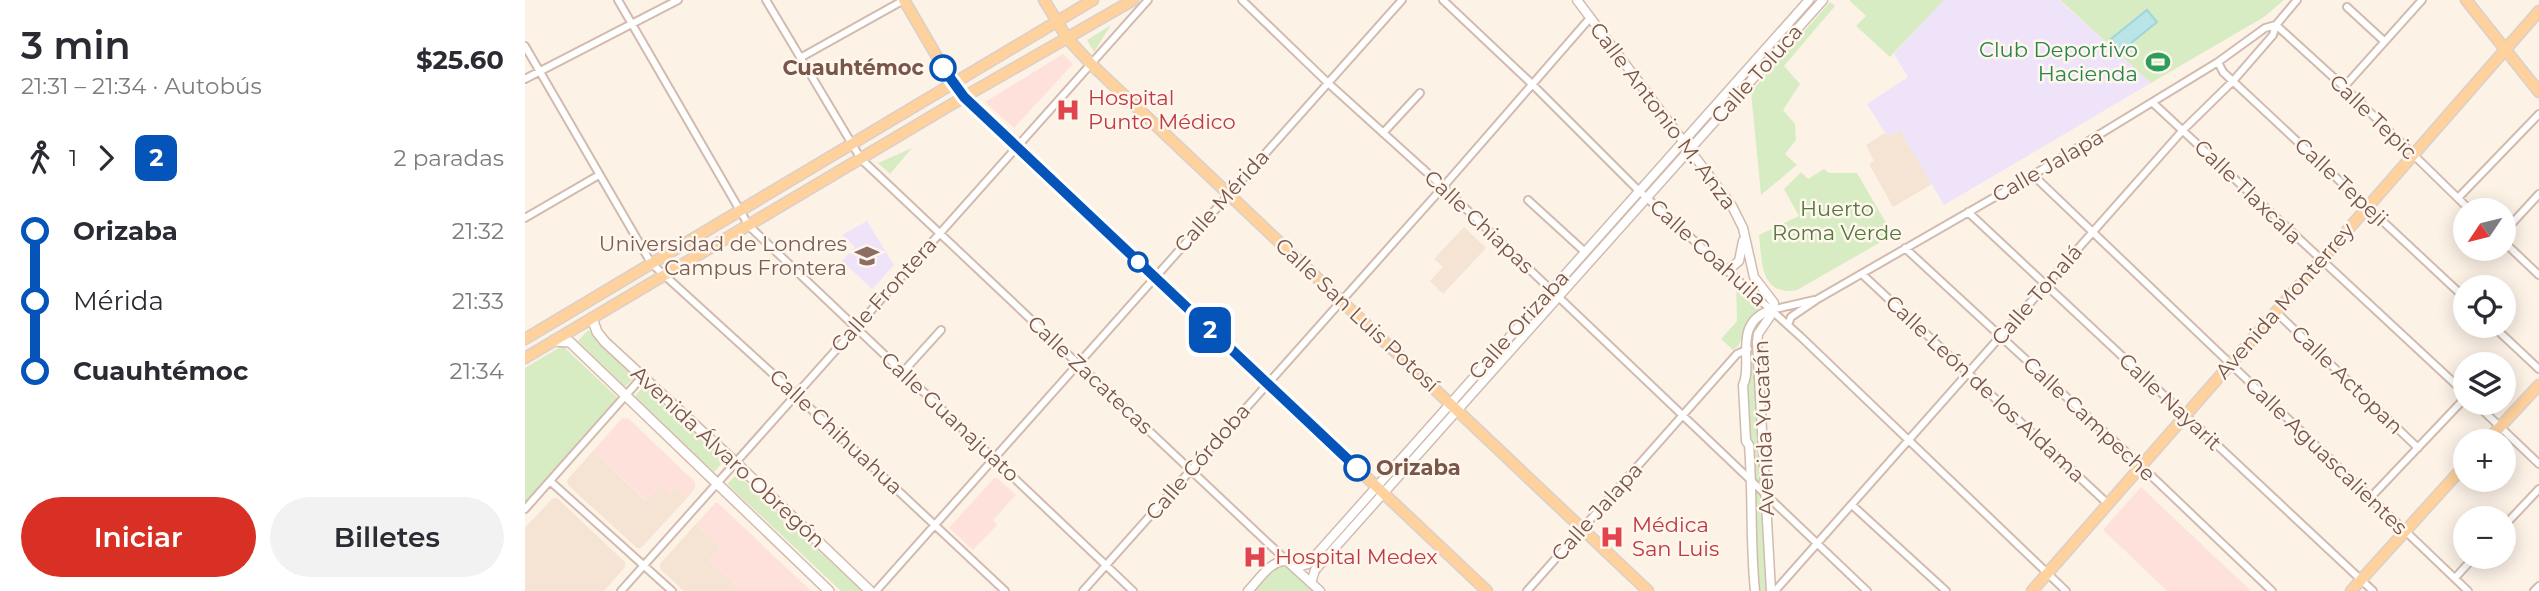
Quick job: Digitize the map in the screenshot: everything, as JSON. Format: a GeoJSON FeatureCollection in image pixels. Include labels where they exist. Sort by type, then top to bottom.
{"type":"FeatureCollection","features":[{"type":"Feature","properties":{"kind":"main road"},"geometry":{"type":"LineString","coordinates":[[904,0],[953,84],[964,97],[1487,591]]}},
{"type":"Feature","properties":{"kind":"main road","name":"Calle San Luis Potosí"},"geometry":{"type":"LineString","coordinates":[[1044,0],[1067,38],[1091,64],[1648,591]]}},
{"type":"Feature","properties":{"kind":"main road"},"geometry":{"type":"LineString","coordinates":[[525,339],[1093,0]]}},
{"type":"Feature","properties":{"kind":"main road"},"geometry":{"type":"LineString","coordinates":[[527,353],[554,341],[964,97],[1133,0]]}},
{"type":"Feature","properties":{"kind":"main road"},"geometry":{"type":"LineString","coordinates":[[2466,0],[2539,92]]}},
{"type":"Feature","properties":{"kind":"main road","name":"Avenida Monterrey"},"geometry":{"type":"LineString","coordinates":[[2032,591],[2539,11]]}},
{"type":"Feature","properties":{"kind":"main road","name":"Avenida Álvaro Obregón"},"geometry":{"type":"LineString","coordinates":[[592,318],[600,337],[870,591]]}},
{"type":"Feature","properties":{"kind":"main road","name":"Avenida Álvaro Obregón"},"geometry":{"type":"LineString","coordinates":[[554,341],[570,342],[829,591]]}},
{"type":"Feature","properties":{"kind":"main road"},"geometry":{"type":"LineString","coordinates":[[2500,427],[2539,385]]}},
{"type":"Feature","properties":{"kind":"main road"},"geometry":{"type":"LineString","coordinates":[[2351,591],[2453,478]]}},
{"type":"Feature","properties":{"kind":"street","name":"Calle Guanajuato"},"geometry":{"type":"LineString","coordinates":[[618,0],[749,226],[1133,591]]}},
{"type":"Feature","properties":{"kind":"street"},"geometry":{"type":"LineString","coordinates":[[525,79],[678,0]]}},
{"type":"Feature","properties":{"kind":"street","name":"Calle Zacatecas"},"geometry":{"type":"LineString","coordinates":[[766,0],[861,159],[1319,591]]}},
{"type":"Feature","properties":{"kind":"street"},"geometry":{"type":"LineString","coordinates":[[800,58],[904,0]]}},
{"type":"Feature","properties":{"kind":"street","name":"Calle Frontera"},"geometry":{"type":"LineString","coordinates":[[621,591],[1148,0]]}},
{"type":"Feature","properties":{"kind":"street","name":"Calle Chiapas"},"geometry":{"type":"LineString","coordinates":[[1242,0],[1559,296],[1867,591]]}},
{"type":"Feature","properties":{"kind":"street","name":"Calle Mérida"},"geometry":{"type":"LineString","coordinates":[[876,591],[1402,0]]}},
{"type":"Feature","properties":{"kind":"street","name":"Calle Coahuila"},"geometry":{"type":"LineString","coordinates":[[1443,0],[1639,191],[1788,325],[2066,591]]}},
{"type":"Feature","properties":{"kind":"street","name":"Calle Antonio M. Anza"},"geometry":{"type":"LineString","coordinates":[[1577,0],[1732,206],[1741,224],[1754,277],[1774,303],[1771,310]]}},
{"type":"Feature","properties":{"kind":"street","name":"Calle Toluca"},"geometry":{"type":"LineString","coordinates":[[1684,140],[1809,0]]}},
{"type":"Feature","properties":{"kind":"street","name":"Calle Toluca"},"geometry":{"type":"LineString","coordinates":[[1690,149],[1823,0]]}},
{"type":"Feature","properties":{"kind":"street","name":"Calle Tonalá"},"geometry":{"type":"LineString","coordinates":[[1773,591],[1909,442],[2183,130],[2234,81],[2273,35],[2276,25],[2297,0]]}},
{"type":"Feature","properties":{"kind":"street"},"geometry":{"type":"LineString","coordinates":[[2344,88],[2422,0]]}},
{"type":"Feature","properties":{"kind":"street"},"geometry":{"type":"LineString","coordinates":[[2347,7],[2384,41]]}},
{"type":"Feature","properties":{"kind":"street","name":"Calle Córdoba"},"geometry":{"type":"LineString","coordinates":[[1083,591],[1192,471],[1590,18]]}},
{"type":"Feature","properties":{"kind":"street","name":"Calle Jalapa"},"geometry":{"type":"LineString","coordinates":[[1788,325],[1791,317],[1816,300],[2033,175],[2218,62],[2265,28],[2276,25]]}},
{"type":"Feature","properties":{"kind":"street","name":"Calle Tepic"},"geometry":{"type":"LineString","coordinates":[[2276,25],[2458,198]]}},
{"type":"Feature","properties":{"kind":"street"},"geometry":{"type":"LineString","coordinates":[[525,46],[651,263]]}},
{"type":"Feature","properties":{"kind":"street","name":"Calle Tepeji"},"geometry":{"type":"LineString","coordinates":[[2218,62],[2223,72],[2453,287]]}},
{"type":"Feature","properties":{"kind":"street"},"geometry":{"type":"LineString","coordinates":[[1383,133],[1420,93]]}},
{"type":"Feature","properties":{"kind":"street","name":"Calle Tlaxcala"},"geometry":{"type":"LineString","coordinates":[[2153,103],[2453,384]]}},
{"type":"Feature","properties":{"kind":"street"},"geometry":{"type":"LineString","coordinates":[[2458,198],[2539,114]]}},
{"type":"Feature","properties":{"kind":"street","name":"Calle Orizaba"},"geometry":{"type":"LineString","coordinates":[[1311,583],[1315,570],[1384,494],[1551,290],[1684,140]]}},
{"type":"Feature","properties":{"kind":"street","name":"Calle Orizaba"},"geometry":{"type":"LineString","coordinates":[[1295,568],[1308,564],[1375,486],[1559,296],[1690,149]]}},
{"type":"Feature","properties":{"kind":"street"},"geometry":{"type":"LineString","coordinates":[[525,218],[599,175]]}},
{"type":"Feature","properties":{"kind":"street","name":"Calle Aguascalientes"},"geometry":{"type":"LineString","coordinates":[[2033,175],[2468,591]]}},
{"type":"Feature","properties":{"kind":"street"},"geometry":{"type":"LineString","coordinates":[[2517,218],[2539,194]]}},
{"type":"Feature","properties":{"kind":"street"},"geometry":{"type":"LineString","coordinates":[[1528,200],[1585,252]]}},
{"type":"Feature","properties":{"kind":"street","name":"Calle Nayarit"},"geometry":{"type":"LineString","coordinates":[[1968,212],[2373,591]]}},
{"type":"Feature","properties":{"kind":"street"},"geometry":{"type":"LineString","coordinates":[[1727,271],[1739,261],[1744,237]]}},
{"type":"Feature","properties":{"kind":"street","name":"Calle Campeche"},"geometry":{"type":"LineString","coordinates":[[1905,248],[2272,591]]}},
{"type":"Feature","properties":{"kind":"street"},"geometry":{"type":"LineString","coordinates":[[2517,254],[2539,275]]}},
{"type":"Feature","properties":{"kind":"street","name":"Calle Chihuahua"},"geometry":{"type":"LineString","coordinates":[[651,263],[1005,591]]}},
{"type":"Feature","properties":{"kind":"street","name":"Calle León de los Aldama"},"geometry":{"type":"LineString","coordinates":[[1863,275],[2108,504]]}},
{"type":"Feature","properties":{"kind":"street","name":"Calle Jalapa"},"geometry":{"type":"LineString","coordinates":[[1771,310],[1816,300]]}},
{"type":"Feature","properties":{"kind":"street","name":"Avenida Yucatán"},"geometry":{"type":"LineString","coordinates":[[1755,591],[1751,537],[1752,482],[1744,408],[1744,349],[1747,335],[1755,322],[1771,310],[1771,315],[1758,334],[1757,348],[1773,591]]}},
{"type":"Feature","properties":{"kind":"street","name":"Calle Actopan"},"geometry":{"type":"LineString","coordinates":[[2276,312],[2418,448]]}},
{"type":"Feature","properties":{"kind":"street"},"geometry":{"type":"LineString","coordinates":[[903,372],[941,330]]}},
{"type":"Feature","properties":{"kind":"street"},"geometry":{"type":"LineString","coordinates":[[2506,338],[2539,369]]}},
{"type":"Feature","properties":{"kind":"street"},"geometry":{"type":"LineString","coordinates":[[1744,349],[1757,348]]}},
{"type":"Feature","properties":{"kind":"street","name":"Calle Jalapa"},"geometry":{"type":"LineString","coordinates":[[1527,591],[1744,349]]}},
{"type":"Feature","properties":{"kind":"street"},"geometry":{"type":"LineString","coordinates":[[525,509],[642,377]]}},
{"type":"Feature","properties":{"kind":"street"},"geometry":{"type":"LineString","coordinates":[[2371,497],[2453,410]]}},
{"type":"Feature","properties":{"kind":"street"},"geometry":{"type":"LineString","coordinates":[[2488,415],[2539,464]]}},
{"type":"Feature","properties":{"kind":"street"},"geometry":{"type":"LineString","coordinates":[[549,481],[672,591]]}},
{"type":"Feature","properties":{"kind":"street"},"geometry":{"type":"LineString","coordinates":[[2516,513],[2539,489]]}},
{"type":"Feature","properties":{"kind":"street"},"geometry":{"type":"LineString","coordinates":[[1852,505],[1946,591]]}},
{"type":"Feature","properties":{"kind":"street"},"geometry":{"type":"LineString","coordinates":[[1248,591],[1273,564],[1287,561]]}},
{"type":"Feature","properties":{"kind":"street"},"geometry":{"type":"LineString","coordinates":[[2455,578],[2463,569]]}},
{"type":"Feature","properties":{"kind":"street"},"geometry":{"type":"LineString","coordinates":[[2534,591],[2539,586]]}},
{"type":"Feature","properties":{"kind":"shaded area"},"geometry":{"type":"Polygon","coordinates":[[[1943,0],[2059,0],[2151,83],[1944,205],[1900,130],[1888,137],[1867,104],[1908,77],[1894,54],[1943,0]]]}},
{"type":"Feature","properties":{"kind":"shaded area"},"geometry":{"type":"Polygon","coordinates":[[[1063,54],[1073,64],[1014,128],[985,102],[1063,54]]]}},
{"type":"Feature","properties":{"kind":"shaded area"},"geometry":{"type":"Polygon","coordinates":[[[1900,130],[1932,184],[1893,207],[1869,164],[1874,161],[1866,145],[1885,133],[1888,137],[1900,130]]]}},
{"type":"Feature","properties":{"kind":"shaded area","name":"Universidad de Londres Campus Frontera"},"geometry":{"type":"Polygon","coordinates":[[[867,221],[894,265],[872,289],[842,261],[855,247],[842,235],[867,221]]]}},
{"type":"Feature","properties":{"kind":"shaded area"},"geometry":{"type":"Polygon","coordinates":[[[1464,227],[1486,248],[1443,294],[1430,281],[1443,267],[1434,259],[1464,227]]]}},
{"type":"Feature","properties":{"kind":"shaded area"},"geometry":{"type":"Polygon","coordinates":[[[622,418],[629,419],[695,482],[695,488],[687,498],[676,488],[670,495],[661,486],[647,501],[593,451],[622,418]]]}},
{"type":"Feature","properties":{"kind":"shaded area"},"geometry":{"type":"Polygon","coordinates":[[[593,451],[646,501],[661,486],[676,488],[687,498],[641,548],[637,548],[568,485],[567,480],[593,451]]]}},
{"type":"Feature","properties":{"kind":"shaded area"},"geometry":{"type":"Polygon","coordinates":[[[994,478],[1016,495],[993,520],[997,525],[973,550],[949,528],[994,478]]]}},
{"type":"Feature","properties":{"kind":"shaded area"},"geometry":{"type":"Polygon","coordinates":[[[2141,487],[2251,591],[2167,591],[2103,530],[2141,487]]]}},
{"type":"Feature","properties":{"kind":"shaded area"},"geometry":{"type":"Polygon","coordinates":[[[557,498],[625,562],[625,567],[604,591],[525,591],[525,528],[552,499],[557,498]]]}},
{"type":"Feature","properties":{"kind":"shaded area"},"geometry":{"type":"Polygon","coordinates":[[[715,503],[811,591],[741,591],[709,560],[720,547],[696,524],[715,503]]]}},
{"type":"Feature","properties":{"kind":"shaded area"},"geometry":{"type":"Polygon","coordinates":[[[696,524],[720,547],[709,560],[741,591],[684,591],[661,570],[660,564],[696,524]]]}},
{"type":"Feature","properties":{"kind":"green space"},"geometry":{"type":"Polygon","coordinates":[[[1849,0],[1944,0],[1890,57],[1856,26],[1866,16],[1849,0]]]}},
{"type":"Feature","properties":{"kind":"green space","name":"Club Deportivo Hacienda"},"geometry":{"type":"Polygon","coordinates":[[[2060,0],[2284,0],[2264,17],[2151,83],[2060,0]]]}},
{"type":"Feature","properties":{"kind":"green space"},"geometry":{"type":"Polygon","coordinates":[[[1830,2],[1835,6],[1784,66],[1800,84],[1783,110],[1795,124],[1796,140],[1785,154],[1797,165],[1761,195],[1751,92],[1830,2]]]}},
{"type":"Feature","properties":{"kind":"green space"},"geometry":{"type":"Polygon","coordinates":[[[1111,25],[1094,52],[1087,40],[1111,25]]]}},
{"type":"Feature","properties":{"kind":"green space"},"geometry":{"type":"Polygon","coordinates":[[[912,148],[890,174],[878,163],[912,148]]]}},
{"type":"Feature","properties":{"kind":"green space","name":"Huerto Roma Verde"},"geometry":{"type":"Polygon","coordinates":[[[1824,169],[1829,173],[1857,173],[1893,235],[1797,290],[1785,291],[1776,288],[1765,275],[1759,235],[1799,216],[1784,189],[1801,172],[1808,179],[1824,169]]]}},
{"type":"Feature","properties":{"kind":"green space"},"geometry":{"type":"Polygon","coordinates":[[[1736,285],[1761,310],[1733,350],[1721,339],[1737,321],[1736,285]]]}},
{"type":"Feature","properties":{"kind":"green space"},"geometry":{"type":"Polygon","coordinates":[[[588,330],[635,376],[625,387],[578,341],[588,330]]]}},
{"type":"Feature","properties":{"kind":"green space"},"geometry":{"type":"Polygon","coordinates":[[[564,347],[618,398],[525,503],[525,368],[564,347]]]}},
{"type":"Feature","properties":{"kind":"green space"},"geometry":{"type":"Polygon","coordinates":[[[1750,351],[1753,355],[1760,486],[1753,481],[1746,388],[1746,359],[1750,351]]]}},
{"type":"Feature","properties":{"kind":"green space"},"geometry":{"type":"Polygon","coordinates":[[[644,386],[724,461],[714,472],[634,397],[644,386]]]}},
{"type":"Feature","properties":{"kind":"green space"},"geometry":{"type":"Polygon","coordinates":[[[737,474],[862,591],[841,591],[727,484],[737,474]]]}},
{"type":"Feature","properties":{"kind":"green space"},"geometry":{"type":"Polygon","coordinates":[[[1754,488],[1762,495],[1767,591],[1757,591],[1754,488]]]}},
{"type":"Feature","properties":{"kind":"green space"},"geometry":{"type":"Polygon","coordinates":[[[1281,561],[1320,591],[1248,591],[1281,561]]]}},
{"type":"Feature","properties":{"kind":"water"},"geometry":{"type":"Polygon","coordinates":[[[2147,10],[2157,22],[2121,51],[2111,39],[2147,10]]]}},
{"type":"Feature","properties":{"kind":"bus line","name":"2"},"geometry":{"type":"LineString","coordinates":[[943,68],[964,97],[1357,468]]}},
{"type":"Feature","properties":{"kind":"place","name":"Club Deportivo Hacienda"},"geometry":{"type":"Point","coordinates":[2158,62]}},
{"type":"Feature","properties":{"kind":"place","name":"Cuauhtémoc"},"geometry":{"type":"Point","coordinates":[943,68]}},
{"type":"Feature","properties":{"kind":"place","name":"Hospital Punto Médico"},"geometry":{"type":"Point","coordinates":[1068,110]}},
{"type":"Feature","properties":{"kind":"place","name":"Universidad de Londres Campus Frontera"},"geometry":{"type":"Point","coordinates":[867,256]}},
{"type":"Feature","properties":{"kind":"place","name":"Orizaba"},"geometry":{"type":"Point","coordinates":[1357,468]}},
{"type":"Feature","properties":{"kind":"place","name":"Médica San Luis"},"geometry":{"type":"Point","coordinates":[1612,537]}},
{"type":"Feature","properties":{"kind":"place","name":"Hospital Medex"},"geometry":{"type":"Point","coordinates":[1255,557]}}]}
